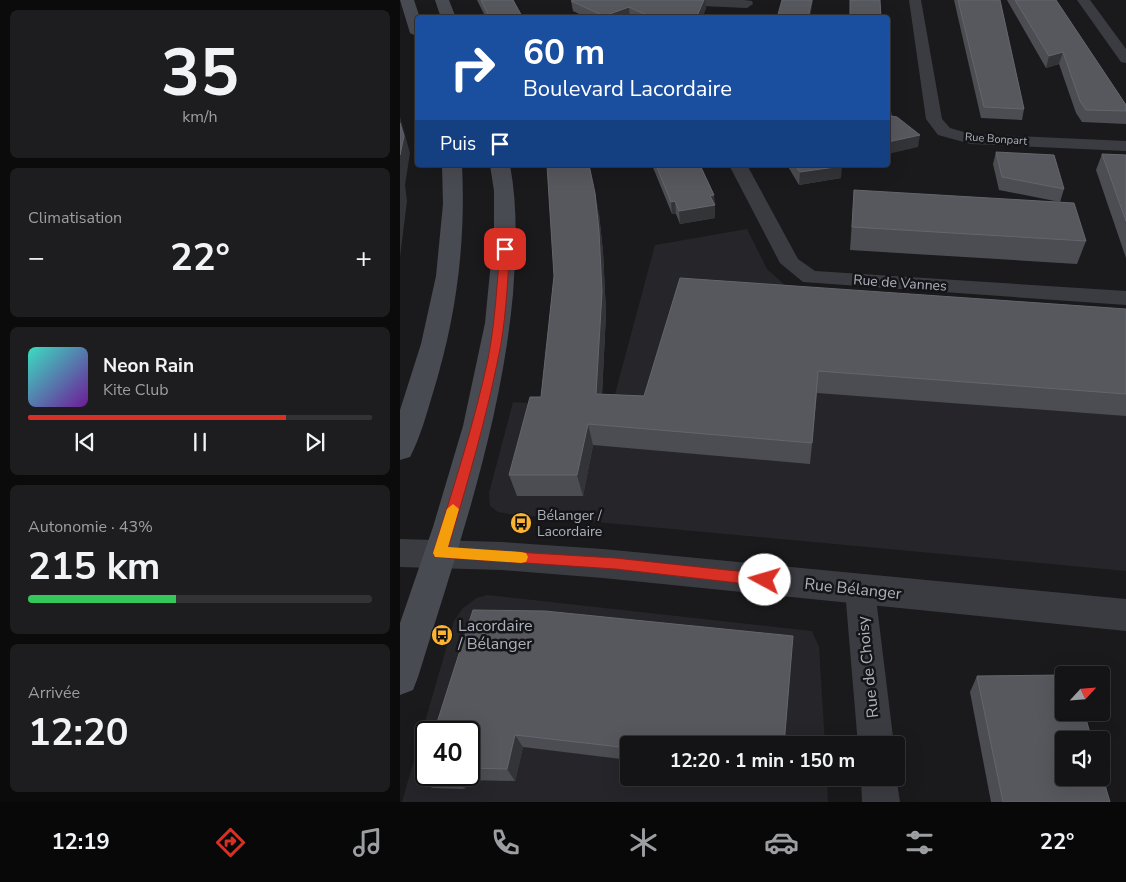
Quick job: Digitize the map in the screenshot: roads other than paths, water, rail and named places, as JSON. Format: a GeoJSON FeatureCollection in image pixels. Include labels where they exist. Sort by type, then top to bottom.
{"type":"FeatureCollection","features":[{"type":"Feature","properties":{"kind":"main road"},"geometry":{"type":"LineString","coordinates":[[407,0],[415,24]]}},
{"type":"Feature","properties":{"kind":"main road"},"geometry":{"type":"LineString","coordinates":[[442,0],[448,15]]}},
{"type":"Feature","properties":{"kind":"main road"},"geometry":{"type":"LineString","coordinates":[[400,450],[427,376],[444,304],[453,231],[452,167]]}},
{"type":"Feature","properties":{"kind":"main road"},"geometry":{"type":"LineString","coordinates":[[400,677],[468,459],[483,404],[496,340],[505,249],[504,200],[500,167]]}},
{"type":"Feature","properties":{"kind":"street"},"geometry":{"type":"LineString","coordinates":[[656,0],[748,2],[743,15]]}},
{"type":"Feature","properties":{"kind":"street","name":"Rue Bonpart"},"geometry":{"type":"LineString","coordinates":[[914,0],[934,119],[939,128],[953,135],[971,139],[1126,146]]}},
{"type":"Feature","properties":{"kind":"street"},"geometry":{"type":"LineString","coordinates":[[1083,0],[1126,59]]}},
{"type":"Feature","properties":{"kind":"street","name":"Rue de Vannes"},"geometry":{"type":"LineString","coordinates":[[739,167],[790,263],[803,273],[811,276],[1126,298]]}},
{"type":"Feature","properties":{"kind":"street","name":"Rue Bélanger"},"geometry":{"type":"LineString","coordinates":[[400,553],[440,553],[615,564],[860,590],[1126,615]]}},
{"type":"Feature","properties":{"kind":"street","name":"Rue de Choisy"},"geometry":{"type":"LineString","coordinates":[[860,590],[875,736]]}},
{"type":"Feature","properties":{"kind":"street"},"geometry":{"type":"LineString","coordinates":[[880,786],[882,802]]}},
{"type":"Feature","properties":{"kind":"place","name":"Bélanger / Lacordaire"},"geometry":{"type":"Point","coordinates":[521,523]}},
{"type":"Feature","properties":{"kind":"place","name":"Lacordaire / Bélanger"},"geometry":{"type":"Point","coordinates":[442,635]}}]}
